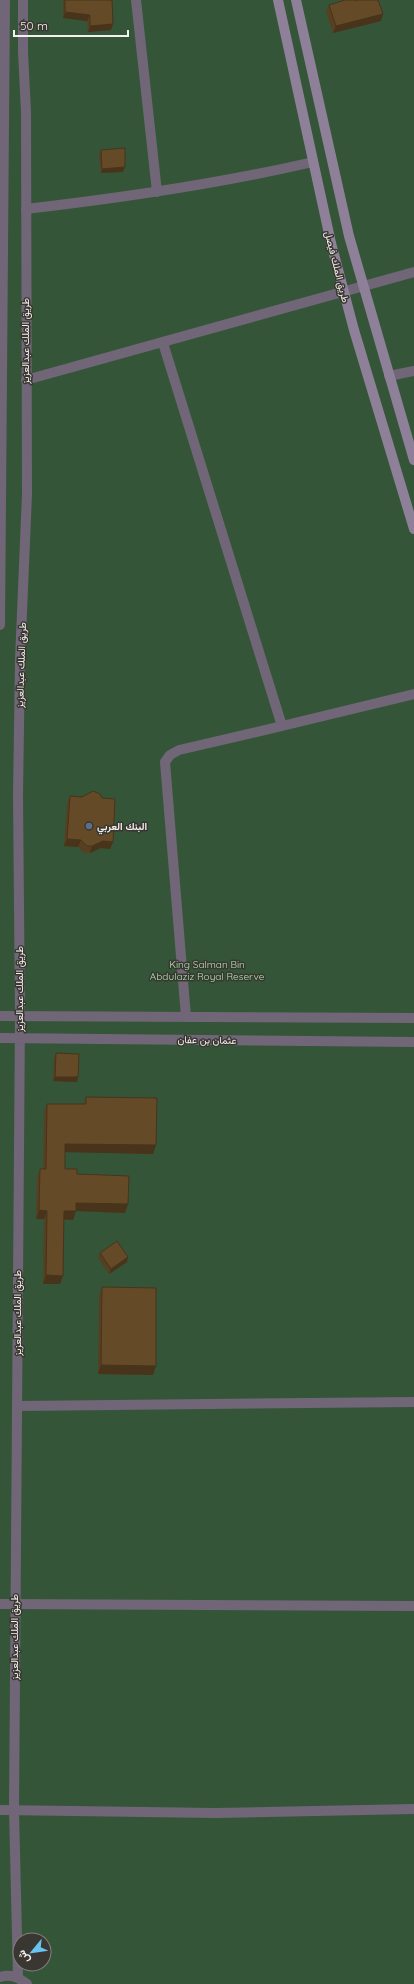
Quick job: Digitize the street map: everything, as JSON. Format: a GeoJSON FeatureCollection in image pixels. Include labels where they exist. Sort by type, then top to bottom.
{"type":"FeatureCollection","features":[{"type":"Feature","properties":{"kind":"main road","name":"طريق الملك فيصل"},"geometry":{"type":"LineString","coordinates":[[278,0],[331,243],[344,293],[414,530]]}},
{"type":"Feature","properties":{"kind":"main road","name":"طريق الملك فيصل"},"geometry":{"type":"LineString","coordinates":[[296,0],[349,236],[389,376],[411,438],[414,460]]}},
{"type":"Feature","properties":{"kind":"street"},"geometry":{"type":"LineString","coordinates":[[0,625],[5,0]]}},
{"type":"Feature","properties":{"kind":"street","name":"طريق الملك عبدالعزيز"},"geometry":{"type":"LineString","coordinates":[[22,1981],[14,1810],[14,1604],[20,1038],[18,795],[20,660],[27,494],[26,209],[23,0]]}},
{"type":"Feature","properties":{"kind":"street"},"geometry":{"type":"LineString","coordinates":[[136,0],[157,192]]}},
{"type":"Feature","properties":{"kind":"street"},"geometry":{"type":"LineString","coordinates":[[26,209],[157,192],[247,177],[313,162]]}},
{"type":"Feature","properties":{"kind":"street"},"geometry":{"type":"LineString","coordinates":[[26,380],[344,293],[414,272]]}},
{"type":"Feature","properties":{"kind":"street"},"geometry":{"type":"LineString","coordinates":[[163,343],[282,726]]}},
{"type":"Feature","properties":{"kind":"street"},"geometry":{"type":"LineString","coordinates":[[389,376],[414,372]]}},
{"type":"Feature","properties":{"kind":"street"},"geometry":{"type":"LineString","coordinates":[[186,1018],[165,762],[170,755],[179,750],[414,694]]}},
{"type":"Feature","properties":{"kind":"street"},"geometry":{"type":"LineString","coordinates":[[0,1016],[414,1018]]}},
{"type":"Feature","properties":{"kind":"street","name":"عثمان بن عفان"},"geometry":{"type":"LineString","coordinates":[[0,1038],[414,1042]]}},
{"type":"Feature","properties":{"kind":"street"},"geometry":{"type":"LineString","coordinates":[[17,1406],[414,1402]]}},
{"type":"Feature","properties":{"kind":"street"},"geometry":{"type":"LineString","coordinates":[[0,1604],[414,1606]]}},
{"type":"Feature","properties":{"kind":"street"},"geometry":{"type":"LineString","coordinates":[[0,1810],[216,1813],[414,1809]]}},
{"type":"Feature","properties":{"kind":"street"},"geometry":{"type":"LineString","coordinates":[[0,1977],[7,1975],[22,1981]]}},
{"type":"Feature","properties":{"kind":"green space","name":"King Salman Bin Abdulaziz Royal Reserve"},"geometry":{"type":"Polygon","coordinates":[[[0,0],[414,0],[414,1984],[0,1984],[0,0]]]}},
{"type":"Feature","properties":{"kind":"building"},"geometry":{"type":"Polygon","coordinates":[[[65,0],[112,0],[113,24],[90,26],[90,15],[65,12],[65,0]]]}},
{"type":"Feature","properties":{"kind":"building"},"geometry":{"type":"Polygon","coordinates":[[[345,0],[378,0],[383,14],[336,26],[329,5],[345,0]]]}},
{"type":"Feature","properties":{"kind":"building"},"geometry":{"type":"Polygon","coordinates":[[[125,148],[125,167],[102,169],[101,150],[125,148]]]}},
{"type":"Feature","properties":{"kind":"building","name":"البنك العربي"},"geometry":{"type":"Polygon","coordinates":[[[93,791],[100,794],[102,798],[115,799],[113,842],[103,841],[92,846],[87,846],[81,840],[67,839],[70,796],[82,797],[93,791]]]}},
{"type":"Feature","properties":{"kind":"building"},"geometry":{"type":"Polygon","coordinates":[[[56,1053],[79,1054],[78,1077],[55,1077],[56,1053]]]}},
{"type":"Feature","properties":{"kind":"building"},"geometry":{"type":"Polygon","coordinates":[[[86,1097],[157,1098],[156,1145],[65,1144],[65,1169],[77,1169],[77,1174],[129,1176],[128,1204],[76,1203],[76,1211],[64,1211],[63,1276],[46,1275],[47,1211],[39,1210],[40,1169],[46,1169],[47,1104],[86,1104],[86,1097]]]}},
{"type":"Feature","properties":{"kind":"building"},"geometry":{"type":"Polygon","coordinates":[[[117,1241],[128,1257],[111,1269],[100,1253],[117,1241]]]}},
{"type":"Feature","properties":{"kind":"building"},"geometry":{"type":"Polygon","coordinates":[[[102,1287],[156,1288],[156,1366],[101,1365],[102,1287]]]}},
{"type":"Feature","properties":{"kind":"place","name":"البنك العربي"},"geometry":{"type":"Point","coordinates":[89,826]}}]}
